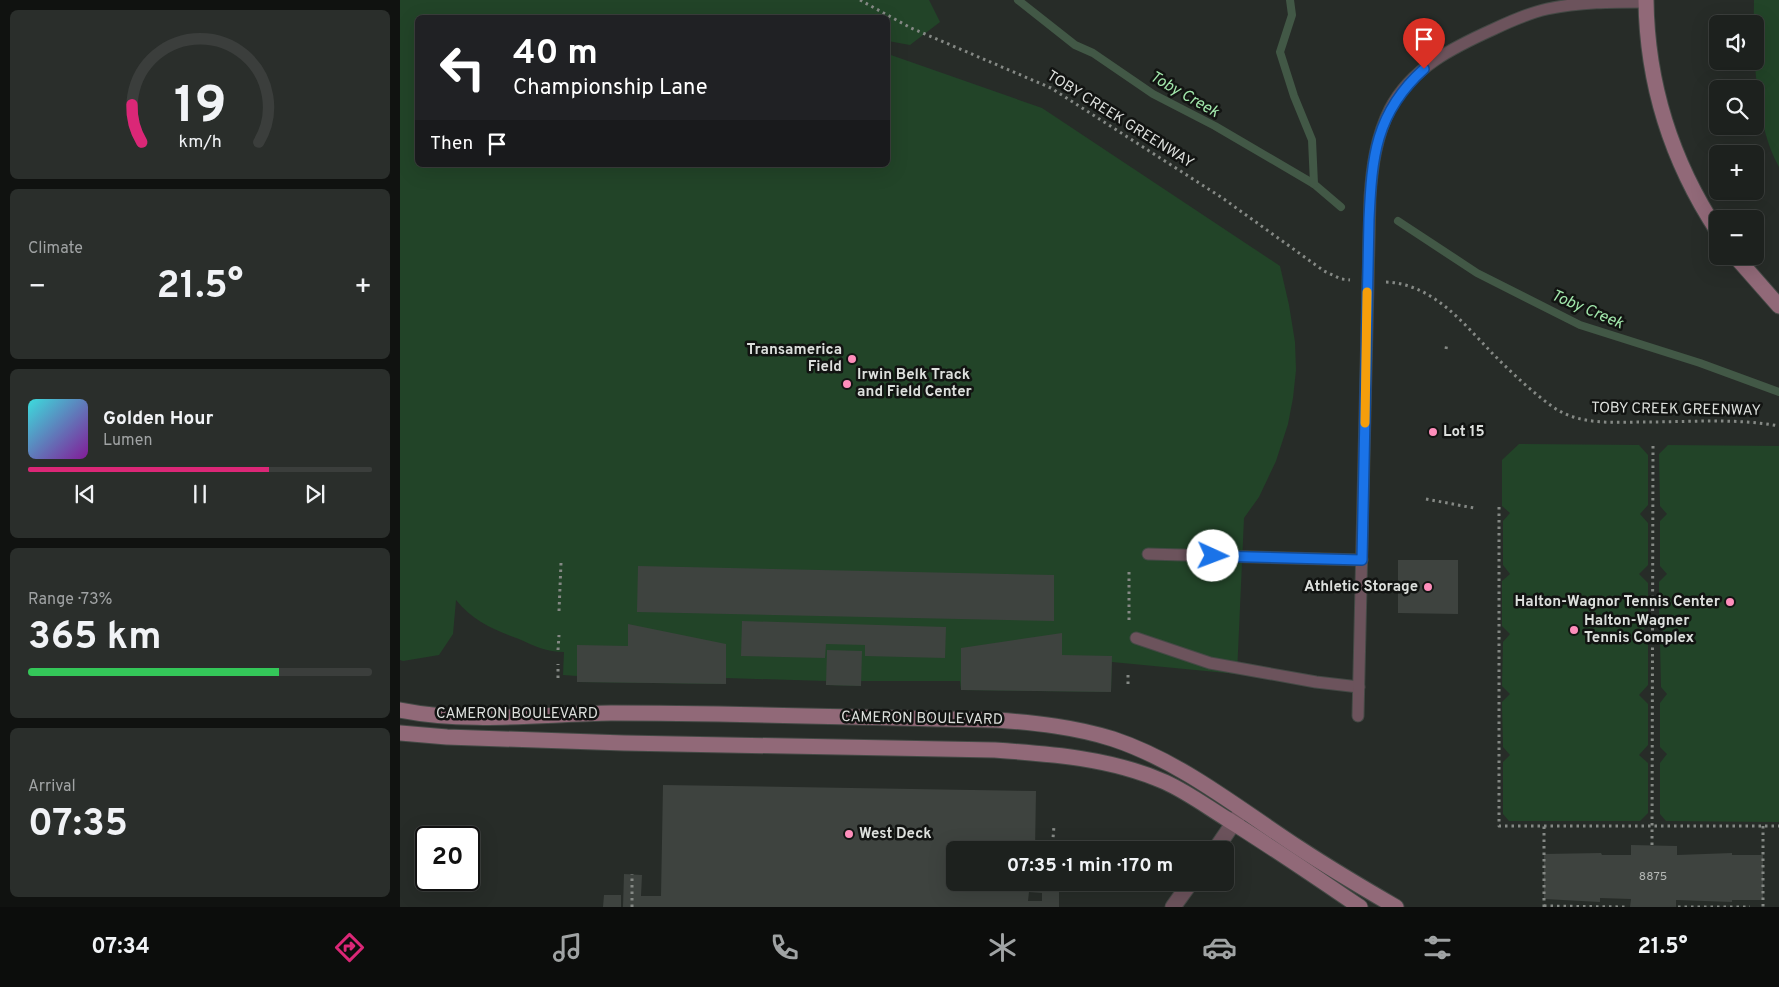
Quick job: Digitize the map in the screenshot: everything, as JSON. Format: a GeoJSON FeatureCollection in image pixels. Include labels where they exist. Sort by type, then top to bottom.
{"type":"FeatureCollection","features":[{"type":"Feature","properties":{"kind":"street"},"geometry":{"type":"LineString","coordinates":[[1646,1],[1647,28],[1653,75],[1666,124],[1688,182],[1709,218]]}},
{"type":"Feature","properties":{"kind":"street"},"geometry":{"type":"LineString","coordinates":[[1743,265],[1779,306]]}},
{"type":"Feature","properties":{"kind":"street","name":"CAMERON BOULEVARD"},"geometry":{"type":"LineString","coordinates":[[400,710],[423,714],[480,717],[612,713],[997,720],[1041,723],[1095,734],[1141,751],[1182,771],[1323,863],[1396,907]]}},
{"type":"Feature","properties":{"kind":"street","name":"CAMERON BOULEVARD"},"geometry":{"type":"LineString","coordinates":[[400,733],[447,737],[614,743],[954,748],[1049,754],[1097,761],[1149,776],[1182,791],[1286,856],[1360,907]]}},
{"type":"Feature","properties":{"kind":"street"},"geometry":{"type":"LineString","coordinates":[[1221,841],[1242,810]]}},
{"type":"Feature","properties":{"kind":"street"},"geometry":{"type":"LineString","coordinates":[[1173,907],[1185,891]]}},
{"type":"Feature","properties":{"kind":"lane"},"geometry":{"type":"LineString","coordinates":[[1358,716],[1370,197],[1377,142],[1390,108],[1406,86],[1437,59],[1460,45],[1514,20],[1547,9],[1582,4],[1646,1]]}},
{"type":"Feature","properties":{"kind":"lane"},"geometry":{"type":"LineString","coordinates":[[1148,554],[1362,560]]}},
{"type":"Feature","properties":{"kind":"lane"},"geometry":{"type":"LineString","coordinates":[[1136,638],[1210,663],[1316,682],[1359,687]]}},
{"type":"Feature","properties":{"kind":"path","name":"TOBY CREEK GREENWAY"},"geometry":{"type":"LineString","coordinates":[[860,0],[885,15]]}},
{"type":"Feature","properties":{"kind":"path","name":"TOBY CREEK GREENWAY"},"geometry":{"type":"LineString","coordinates":[[890,18],[1051,88],[1221,197],[1324,271],[1342,278],[1356,280]]}},
{"type":"Feature","properties":{"kind":"path","name":"TOBY CREEK GREENWAY"},"geometry":{"type":"LineString","coordinates":[[1380,281],[1409,286],[1438,300],[1523,383],[1554,408],[1572,416],[1590,421],[1730,422],[1779,426]]}},
{"type":"Feature","properties":{"kind":"path"},"geometry":{"type":"LineString","coordinates":[[1446,349],[1447,343]]}},
{"type":"Feature","properties":{"kind":"path"},"geometry":{"type":"LineString","coordinates":[[1652,846],[1653,445]]}},
{"type":"Feature","properties":{"kind":"path"},"geometry":{"type":"LineString","coordinates":[[1426,499],[1474,508]]}},
{"type":"Feature","properties":{"kind":"path"},"geometry":{"type":"LineString","coordinates":[[1499,507],[1499,826],[1779,826]]}},
{"type":"Feature","properties":{"kind":"path"},"geometry":{"type":"LineString","coordinates":[[560,611],[561,563]]}},
{"type":"Feature","properties":{"kind":"path"},"geometry":{"type":"LineString","coordinates":[[1129,571],[1129,624]]}},
{"type":"Feature","properties":{"kind":"path"},"geometry":{"type":"LineString","coordinates":[[558,650],[559,635]]}},
{"type":"Feature","properties":{"kind":"path"},"geometry":{"type":"LineString","coordinates":[[558,664],[558,678]]}},
{"type":"Feature","properties":{"kind":"path"},"geometry":{"type":"LineString","coordinates":[[1128,675],[1128,688]]}},
{"type":"Feature","properties":{"kind":"path"},"geometry":{"type":"LineString","coordinates":[[1053,841],[1054,826]]}},
{"type":"Feature","properties":{"kind":"path"},"geometry":{"type":"LineString","coordinates":[[1544,826],[1544,907],[1626,907]]}},
{"type":"Feature","properties":{"kind":"path"},"geometry":{"type":"LineString","coordinates":[[1763,826],[1763,907]]}},
{"type":"Feature","properties":{"kind":"path"},"geometry":{"type":"LineString","coordinates":[[632,874],[632,907]]}},
{"type":"Feature","properties":{"kind":"path"},"geometry":{"type":"LineString","coordinates":[[1678,907],[1750,907]]}},
{"type":"Feature","properties":{"kind":"green space","name":"Irwin Belk Track and Field Center"},"geometry":{"type":"Polygon","coordinates":[[[400,0],[929,0],[940,22],[910,45],[890,41],[890,15],[415,15],[415,167],[890,167],[890,55],[1042,108],[1280,266],[1295,342],[1296,370],[1288,424],[1276,461],[1259,497],[1244,518],[1237,674],[1112,662],[1111,692],[961,690],[960,681],[861,681],[861,686],[826,685],[826,681],[726,678],[726,684],[577,682],[577,676],[563,675],[564,652],[541,648],[493,628],[470,614],[456,600],[453,634],[439,655],[400,660],[400,0]]]}},
{"type":"Feature","properties":{"kind":"green space"},"geometry":{"type":"Polygon","coordinates":[[[1754,0],[1779,0],[1779,167],[1764,129],[1764,80],[1757,80],[1756,70],[1764,70],[1764,15],[1754,15],[1754,0]]]}},
{"type":"Feature","properties":{"kind":"green space","name":"Halton-Wagner Tennis Complex"},"geometry":{"type":"Polygon","coordinates":[[[1519,444],[1639,445],[1648,455],[1648,505],[1640,514],[1648,523],[1648,565],[1639,574],[1648,583],[1648,625],[1639,634],[1648,643],[1648,685],[1639,695],[1648,704],[1648,745],[1639,755],[1648,763],[1648,813],[1640,821],[1509,821],[1503,814],[1503,762],[1510,755],[1503,747],[1502,702],[1510,694],[1502,686],[1503,642],[1510,634],[1502,626],[1502,581],[1510,574],[1503,565],[1503,521],[1510,513],[1502,506],[1502,460],[1519,444]]]}},
{"type":"Feature","properties":{"kind":"green space","name":"Halton-Wagner Tennis Complex"},"geometry":{"type":"Polygon","coordinates":[[[1668,445],[1779,446],[1779,822],[1666,821],[1660,814],[1660,763],[1667,754],[1660,747],[1660,703],[1667,694],[1661,687],[1660,643],[1667,634],[1659,627],[1659,582],[1667,574],[1660,566],[1660,521],[1667,514],[1660,506],[1659,454],[1668,445]]]}},
{"type":"Feature","properties":{"kind":"building","name":"Athletic Storage"},"geometry":{"type":"Polygon","coordinates":[[[1398,560],[1458,560],[1458,614],[1398,613],[1398,560]]]}},
{"type":"Feature","properties":{"kind":"building"},"geometry":{"type":"Polygon","coordinates":[[[638,566],[1054,575],[1054,621],[637,612],[638,566]]]}},
{"type":"Feature","properties":{"kind":"building"},"geometry":{"type":"Polygon","coordinates":[[[742,621],[946,627],[945,658],[865,656],[865,645],[826,644],[825,658],[741,656],[742,621]]]}},
{"type":"Feature","properties":{"kind":"building"},"geometry":{"type":"Polygon","coordinates":[[[628,624],[726,644],[726,684],[577,682],[577,645],[628,646],[628,624]]]}},
{"type":"Feature","properties":{"kind":"building"},"geometry":{"type":"Polygon","coordinates":[[[1062,633],[1062,655],[1112,656],[1111,692],[961,690],[961,648],[1062,633]]]}},
{"type":"Feature","properties":{"kind":"building"},"geometry":{"type":"Polygon","coordinates":[[[827,650],[862,651],[861,686],[826,685],[827,650]]]}},
{"type":"Feature","properties":{"kind":"building","name":"West Deck"},"geometry":{"type":"Polygon","coordinates":[[[663,785],[1036,791],[1035,841],[946,841],[946,891],[1059,891],[1059,907],[623,907],[624,874],[642,875],[641,896],[661,896],[663,785]],[[1029,892],[1028,901],[1042,901],[1042,893],[1029,892]]]}},
{"type":"Feature","properties":{"kind":"building"},"geometry":{"type":"Polygon","coordinates":[[[1631,845],[1677,846],[1677,855],[1732,853],[1732,855],[1763,855],[1763,900],[1732,900],[1732,902],[1676,900],[1676,907],[1630,907],[1631,899],[1600,898],[1600,902],[1544,899],[1544,854],[1601,853],[1602,855],[1631,855],[1631,845]]]}},
{"type":"Feature","properties":{"kind":"building"},"geometry":{"type":"Polygon","coordinates":[[[604,895],[621,895],[621,907],[603,907],[604,895]]]}},
{"type":"Feature","properties":{"kind":"waterway","name":"Toby Creek"},"geometry":{"type":"LineString","coordinates":[[1018,0],[1075,45],[1093,53],[1153,94],[1215,126],[1314,184],[1341,207]]}},
{"type":"Feature","properties":{"kind":"waterway"},"geometry":{"type":"LineString","coordinates":[[1290,0],[1292,15],[1280,52],[1294,96],[1312,140],[1314,184]]}},
{"type":"Feature","properties":{"kind":"waterway","name":"Toby Creek"},"geometry":{"type":"LineString","coordinates":[[1398,221],[1477,273],[1580,325],[1700,363],[1779,392]]}},
{"type":"Feature","properties":{"kind":"slow traffic"},"geometry":{"type":"LineString","coordinates":[[1365,423],[1367,292]]}},
{"type":"Feature","properties":{"kind":"place","name":"Transamerica Field"},"geometry":{"type":"Point","coordinates":[852,359]}},
{"type":"Feature","properties":{"kind":"place","name":"Irwin Belk Track and Field Center"},"geometry":{"type":"Point","coordinates":[847,384]}},
{"type":"Feature","properties":{"kind":"place","name":"Lot 15"},"geometry":{"type":"Point","coordinates":[1433,432]}},
{"type":"Feature","properties":{"kind":"place","name":"Athletic Storage"},"geometry":{"type":"Point","coordinates":[1428,587]}},
{"type":"Feature","properties":{"kind":"place","name":"Halton-Wagnor Tennis Center"},"geometry":{"type":"Point","coordinates":[1730,602]}},
{"type":"Feature","properties":{"kind":"place","name":"Halton-Wagner Tennis Complex"},"geometry":{"type":"Point","coordinates":[1574,630]}},
{"type":"Feature","properties":{"kind":"place","name":"West Deck"},"geometry":{"type":"Point","coordinates":[849,834]}},
{"type":"Feature","properties":{"kind":"route"},"geometry":{"type":"LineString","coordinates":[[1213,556],[1362,560],[1371,176],[1377,142],[1390,108],[1406,86],[1424,69]]}}]}
